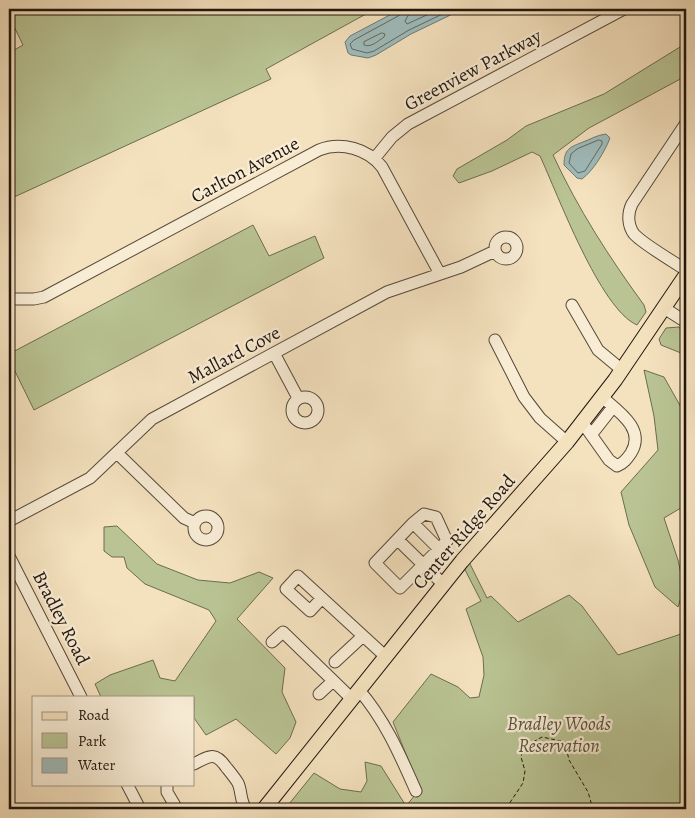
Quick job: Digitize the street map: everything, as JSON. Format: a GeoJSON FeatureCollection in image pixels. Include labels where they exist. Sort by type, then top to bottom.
{"type":"FeatureCollection","features":[{"type":"Feature","properties":{"kind":"main road","name":"Center Ridge Road"},"geometry":{"type":"LineString","coordinates":[[264,809],[443,584],[567,442],[602,398],[686,275]]}},
{"type":"Feature","properties":{"kind":"street","name":"Greenview Parkway"},"geometry":{"type":"LineString","coordinates":[[374,159],[392,137],[408,124],[624,9]]}},
{"type":"Feature","properties":{"kind":"street"},"geometry":{"type":"LineString","coordinates":[[686,123],[632,204],[628,216],[632,229],[639,238],[686,270]]}},
{"type":"Feature","properties":{"kind":"street","name":"Carlton Avenue"},"geometry":{"type":"LineString","coordinates":[[15,299],[44,297],[324,148],[335,146],[352,148],[374,159],[382,167],[440,274]]}},
{"type":"Feature","properties":{"kind":"street","name":"Mallard Cove"},"geometry":{"type":"LineString","coordinates":[[9,521],[90,478],[152,419],[387,292],[461,267],[495,251]]}},
{"type":"Feature","properties":{"kind":"street"},"geometry":{"type":"LineString","coordinates":[[572,305],[598,350],[622,370]]}},
{"type":"Feature","properties":{"kind":"street"},"geometry":{"type":"LineString","coordinates":[[664,308],[686,322]]}},
{"type":"Feature","properties":{"kind":"street"},"geometry":{"type":"LineString","coordinates":[[495,340],[524,397],[540,418],[567,442]]}},
{"type":"Feature","properties":{"kind":"street"},"geometry":{"type":"LineString","coordinates":[[274,353],[298,398]]}},
{"type":"Feature","properties":{"kind":"street"},"geometry":{"type":"LineString","coordinates":[[582,422],[610,460],[617,466],[624,463],[636,444],[634,429],[628,420],[602,398]]}},
{"type":"Feature","properties":{"kind":"street"},"geometry":{"type":"LineString","coordinates":[[591,435],[613,407]]}},
{"type":"Feature","properties":{"kind":"street"},"geometry":{"type":"LineString","coordinates":[[117,453],[184,518],[195,523]]}},
{"type":"Feature","properties":{"kind":"street"},"geometry":{"type":"LineString","coordinates":[[424,514],[436,517],[447,541],[400,588],[375,563],[413,523],[424,514]]}},
{"type":"Feature","properties":{"kind":"street"},"geometry":{"type":"LineString","coordinates":[[413,523],[439,549]]}},
{"type":"Feature","properties":{"kind":"street"},"geometry":{"type":"LineString","coordinates":[[398,540],[443,584]]}},
{"type":"Feature","properties":{"kind":"street","name":"Bradley Road"},"geometry":{"type":"LineString","coordinates":[[9,556],[80,696]]}},
{"type":"Feature","properties":{"kind":"street"},"geometry":{"type":"LineString","coordinates":[[322,598],[385,656]]}},
{"type":"Feature","properties":{"kind":"street"},"geometry":{"type":"LineString","coordinates":[[272,642],[283,632],[333,681],[372,705],[384,722],[416,791]]}},
{"type":"Feature","properties":{"kind":"street"},"geometry":{"type":"LineString","coordinates":[[335,662],[363,636]]}},
{"type":"Feature","properties":{"kind":"street"},"geometry":{"type":"LineString","coordinates":[[319,694],[333,681]]}},
{"type":"Feature","properties":{"kind":"street"},"geometry":{"type":"LineString","coordinates":[[195,763],[209,756],[216,756],[221,760],[238,784],[242,808]]}},
{"type":"Feature","properties":{"kind":"street"},"geometry":{"type":"LineString","coordinates":[[128,786],[140,809]]}},
{"type":"Feature","properties":{"kind":"street"},"geometry":{"type":"LineString","coordinates":[[167,786],[167,792],[177,809]]}},
{"type":"Feature","properties":{"kind":"path"},"geometry":{"type":"LineString","coordinates":[[508,809],[522,783],[525,771],[521,757],[524,747],[542,738],[565,742],[569,760],[588,792],[593,809]]}},
{"type":"Feature","properties":{"kind":"green space"},"geometry":{"type":"Polygon","coordinates":[[[9,9],[375,9],[266,69],[271,79],[12,198],[9,192],[9,53],[23,45],[9,16],[9,9]]]}},
{"type":"Feature","properties":{"kind":"green space"},"geometry":{"type":"Polygon","coordinates":[[[680,47],[686,50],[686,76],[589,128],[553,155],[595,232],[644,305],[646,312],[637,325],[623,315],[595,275],[581,249],[540,156],[532,152],[492,171],[459,183],[453,176],[457,169],[507,140],[526,126],[604,94],[680,47]]]}},
{"type":"Feature","properties":{"kind":"green space"},"geometry":{"type":"Polygon","coordinates":[[[253,225],[269,256],[315,236],[324,258],[34,410],[9,359],[9,354],[253,225]]]}},
{"type":"Feature","properties":{"kind":"green space"},"geometry":{"type":"Polygon","coordinates":[[[679,327],[686,337],[686,355],[661,345],[659,339],[666,328],[679,327]]]}},
{"type":"Feature","properties":{"kind":"green space"},"geometry":{"type":"Polygon","coordinates":[[[644,370],[664,377],[686,416],[686,505],[664,518],[678,560],[684,588],[678,607],[655,587],[629,525],[621,492],[658,450],[654,416],[644,370]]]}},
{"type":"Feature","properties":{"kind":"green space"},"geometry":{"type":"Polygon","coordinates":[[[117,526],[157,564],[198,580],[230,583],[259,572],[273,578],[237,619],[285,668],[282,692],[296,722],[290,738],[276,754],[236,719],[206,735],[195,719],[195,696],[101,696],[95,684],[110,675],[153,660],[160,678],[175,681],[216,621],[209,610],[145,584],[127,568],[124,557],[112,557],[104,551],[104,527],[117,526]]]}},
{"type":"Feature","properties":{"kind":"green space","name":"Bradley Woods Reservation"},"geometry":{"type":"Polygon","coordinates":[[[467,558],[487,598],[491,596],[518,622],[569,595],[582,606],[618,655],[686,631],[686,809],[285,809],[314,773],[340,789],[361,792],[367,781],[365,762],[381,766],[406,806],[420,789],[393,722],[431,674],[458,687],[470,698],[479,697],[484,675],[483,657],[466,609],[481,601],[462,564],[467,558]]]}},
{"type":"Feature","properties":{"kind":"water"},"geometry":{"type":"Polygon","coordinates":[[[401,9],[463,9],[411,34],[376,55],[368,58],[348,53],[345,42],[350,36],[401,9]]]}},
{"type":"Feature","properties":{"kind":"water"},"geometry":{"type":"Polygon","coordinates":[[[606,134],[610,138],[599,160],[582,179],[577,178],[564,165],[565,155],[575,145],[606,134]]]}}]}
